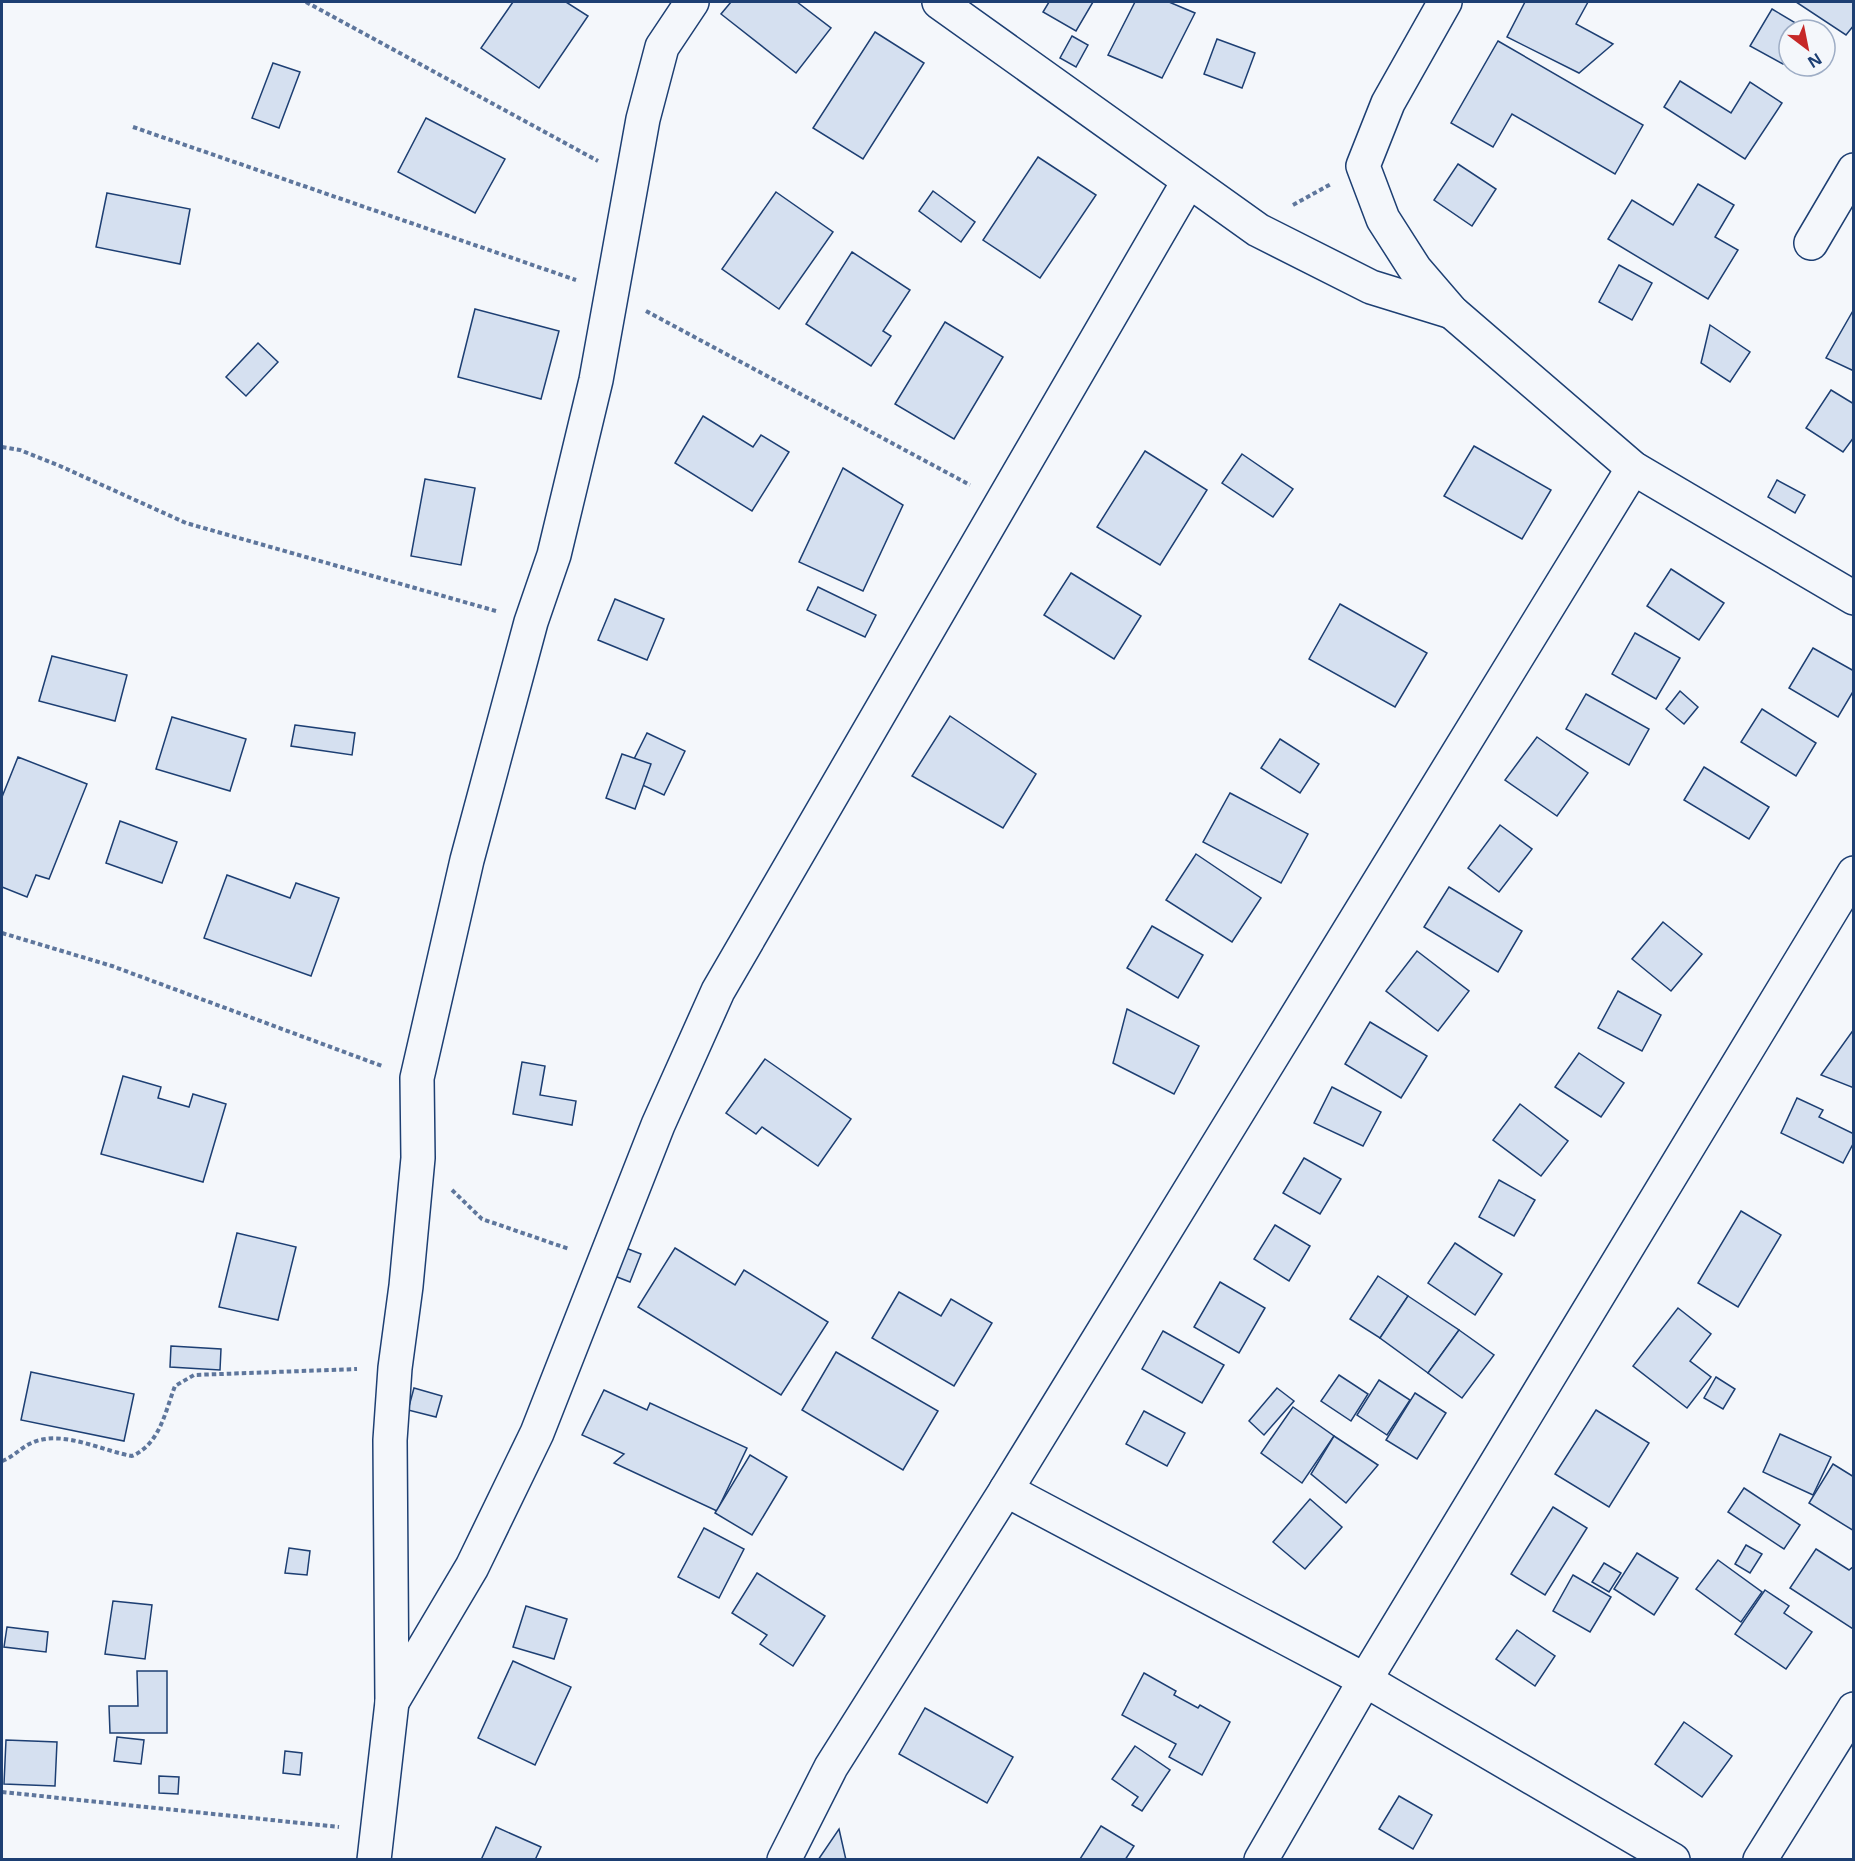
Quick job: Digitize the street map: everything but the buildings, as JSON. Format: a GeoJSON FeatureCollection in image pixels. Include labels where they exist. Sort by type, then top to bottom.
{"type":"FeatureCollection","features":[{"type":"Feature","properties":{"kind":"street"},"geometry":{"type":"LineString","coordinates":[[375,1845],[392,1702],[389,1518],[395,1368],[406,1286],[418,1158],[417,1078],[467,860],[531,622],[554,555],[596,380],[618,264],[630,178],[662,47],[692,2]]}},
{"type":"Feature","properties":{"kind":"street"},"geometry":{"type":"LineString","coordinates":[[939,2],[1258,230],[1371,287],[1452,312]]}},
{"type":"Feature","properties":{"kind":"street"},"geometry":{"type":"LineString","coordinates":[[1445,2],[1389,103],[1363,166],[1383,219],[1415,269],[1452,312],[1633,468],[1854,598]]}},
{"type":"Feature","properties":{"kind":"street"},"geometry":{"type":"LineString","coordinates":[[1811,243],[1854,170]]}},
{"type":"Feature","properties":{"kind":"street"},"geometry":{"type":"LineString","coordinates":[[392,1702],[472,1567],[504,1506],[537,1433],[658,1125],[718,991],[1188,182]]}},
{"type":"Feature","properties":{"kind":"street"},"geometry":{"type":"LineString","coordinates":[[784,1860],[831,1767],[1006,1490],[1633,468]]}},
{"type":"Feature","properties":{"kind":"street"},"geometry":{"type":"LineString","coordinates":[[1261,1860],[1365,1680],[1854,873]]}},
{"type":"Feature","properties":{"kind":"street"},"geometry":{"type":"LineString","coordinates":[[1006,1490],[1365,1680],[1673,1860]]}},
{"type":"Feature","properties":{"kind":"street"},"geometry":{"type":"LineString","coordinates":[[1760,1860],[1854,1709]]}},
{"type":"Feature","properties":{"kind":"path"},"geometry":{"type":"LineString","coordinates":[[306,2],[630,178]]}},
{"type":"Feature","properties":{"kind":"path"},"geometry":{"type":"LineString","coordinates":[[1258,230],[1285,209],[1363,166]]}},
{"type":"Feature","properties":{"kind":"path"},"geometry":{"type":"LineString","coordinates":[[2,447],[20,450],[60,466],[115,493],[186,523],[531,622]]}},
{"type":"Feature","properties":{"kind":"path"},"geometry":{"type":"LineString","coordinates":[[2,933],[112,966],[417,1078]]}},
{"type":"Feature","properties":{"kind":"path"},"geometry":{"type":"LineString","coordinates":[[418,1158],[482,1219],[604,1262]]}},
{"type":"Feature","properties":{"kind":"path"},"geometry":{"type":"LineString","coordinates":[[2,1461],[32,1442],[48,1439],[66,1440],[132,1456],[140,1453],[153,1442],[175,1386],[194,1375],[395,1368]]}},
{"type":"Feature","properties":{"kind":"path"},"geometry":{"type":"LineString","coordinates":[[2,1792],[375,1845]]}}]}
